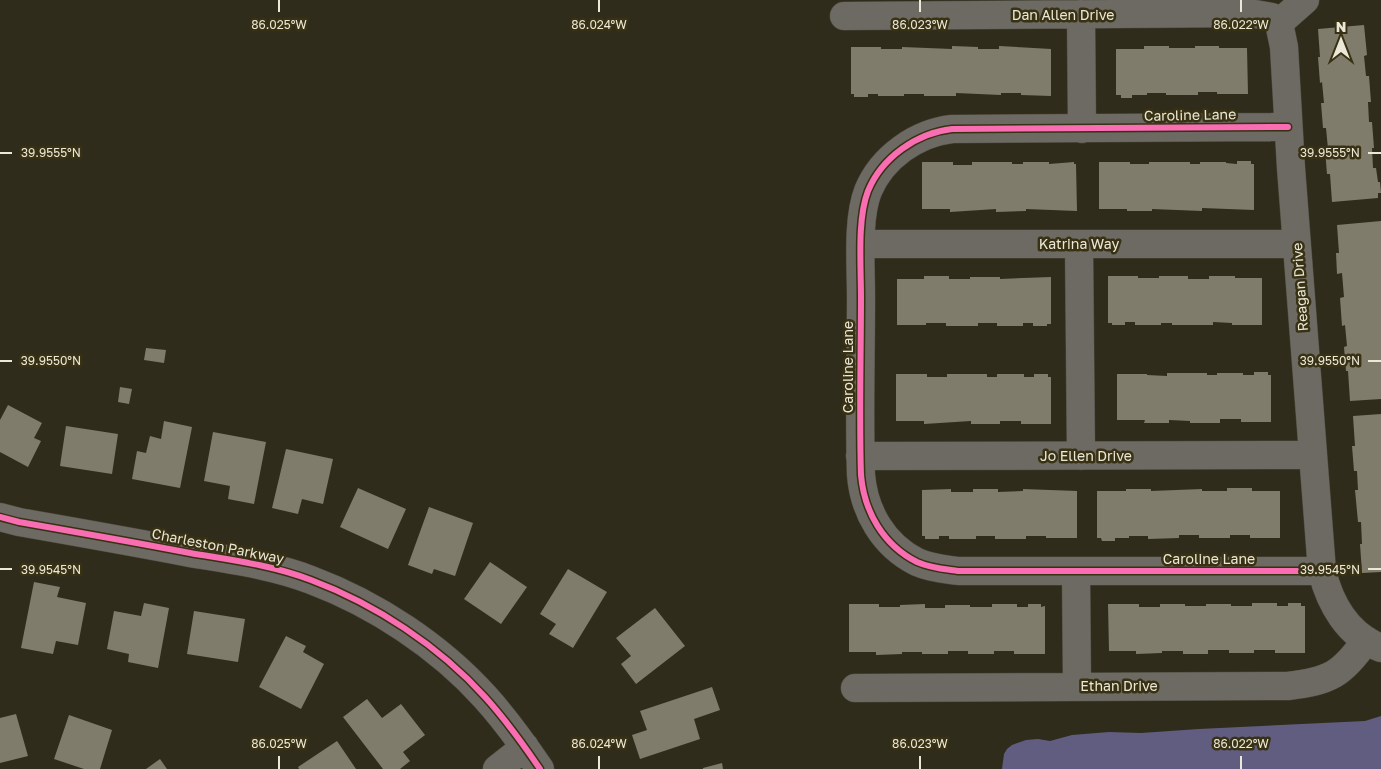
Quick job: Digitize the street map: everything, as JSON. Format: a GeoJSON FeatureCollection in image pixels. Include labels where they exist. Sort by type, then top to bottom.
{"type":"FeatureCollection","features":[{"type":"Feature","properties":{"kind":"street"},"geometry":{"type":"LineString","coordinates":[[1279,23],[1305,0]]}},
{"type":"Feature","properties":{"kind":"street","name":"Dan Allen Drive"},"geometry":{"type":"LineString","coordinates":[[844,16],[1249,13],[1272,17],[1279,23]]}},
{"type":"Feature","properties":{"kind":"street"},"geometry":{"type":"LineString","coordinates":[[1081,14],[1082,129]]}},
{"type":"Feature","properties":{"kind":"street","name":"Reagan Drive"},"geometry":{"type":"LineString","coordinates":[[1279,23],[1284,47],[1296,244],[1322,571],[1326,590],[1336,608],[1354,631],[1373,644]]}},
{"type":"Feature","properties":{"kind":"street","name":"Caroline Lane"},"geometry":{"type":"LineString","coordinates":[[1288,127],[952,129],[931,133],[907,145],[892,156],[882,167],[868,190],[864,203],[861,244],[860,456],[862,490],[872,518],[891,544],[903,554],[918,562],[931,567],[958,572],[1322,571]]}},
{"type":"Feature","properties":{"kind":"street","name":"Katrina Way"},"geometry":{"type":"LineString","coordinates":[[861,244],[1296,244]]}},
{"type":"Feature","properties":{"kind":"street"},"geometry":{"type":"LineString","coordinates":[[1079,244],[1081,456]]}},
{"type":"Feature","properties":{"kind":"street","name":"Jo Ellen Drive"},"geometry":{"type":"LineString","coordinates":[[860,456],[1312,455]]}},
{"type":"Feature","properties":{"kind":"street","name":"Charleston Parkway"},"geometry":{"type":"LineString","coordinates":[[0,517],[18,522],[266,566],[310,579],[346,594],[399,624],[447,661],[484,696],[510,726],[532,758]]}},
{"type":"Feature","properties":{"kind":"street"},"geometry":{"type":"LineString","coordinates":[[1076,572],[1077,686]]}},
{"type":"Feature","properties":{"kind":"street","name":"Ethan Drive"},"geometry":{"type":"LineString","coordinates":[[855,688],[1288,686],[1317,682],[1331,677],[1343,669],[1354,657],[1373,644]]}},
{"type":"Feature","properties":{"kind":"street"},"geometry":{"type":"LineString","coordinates":[[497,769],[532,758]]}},
{"type":"Feature","properties":{"kind":"shaded area"},"geometry":{"type":"Polygon","coordinates":[[[1381,716],[1381,769],[1002,769],[1004,754],[1007,749],[1026,740],[1050,741],[1072,735],[1109,732],[1141,733],[1365,721],[1381,716]]]}},
{"type":"Feature","properties":{"kind":"building"},"geometry":{"type":"Polygon","coordinates":[[[1364,25],[1367,55],[1364,56],[1366,76],[1369,76],[1371,102],[1368,102],[1369,122],[1372,122],[1374,148],[1372,148],[1373,168],[1376,168],[1381,193],[1378,193],[1378,198],[1332,202],[1330,174],[1327,174],[1325,149],[1328,149],[1326,128],[1323,128],[1321,103],[1324,103],[1322,82],[1320,83],[1318,29],[1364,25]]]}},
{"type":"Feature","properties":{"kind":"building"},"geometry":{"type":"Polygon","coordinates":[[[952,46],[978,47],[978,49],[999,49],[999,46],[1051,49],[1051,96],[1021,95],[1021,93],[1001,93],[1001,95],[956,93],[956,96],[904,94],[904,96],[878,96],[878,94],[868,94],[868,97],[854,97],[854,94],[851,94],[851,47],[952,49],[952,46]]]}},
{"type":"Feature","properties":{"kind":"building"},"geometry":{"type":"Polygon","coordinates":[[[1144,46],[1169,46],[1169,48],[1219,46],[1219,48],[1247,48],[1248,94],[1198,92],[1198,95],[1166,95],[1166,93],[1147,93],[1147,95],[1132,95],[1132,98],[1121,98],[1121,95],[1116,95],[1116,49],[1144,49],[1144,46]]]}},
{"type":"Feature","properties":{"kind":"building"},"geometry":{"type":"Polygon","coordinates":[[[1237,161],[1251,161],[1251,164],[1254,164],[1254,210],[1202,208],[1202,211],[1152,209],[1152,211],[1127,211],[1127,209],[1099,209],[1099,162],[1149,164],[1149,162],[1190,162],[1190,164],[1200,164],[1200,162],[1226,162],[1237,164],[1237,161]]]}},
{"type":"Feature","properties":{"kind":"building"},"geometry":{"type":"Polygon","coordinates":[[[922,162],[953,162],[953,165],[972,165],[972,162],[1012,162],[1012,164],[1023,164],[1023,162],[1049,162],[1049,164],[1074,162],[1076,164],[1077,211],[1026,209],[1026,211],[996,212],[996,209],[950,212],[950,209],[922,209],[922,162]]]}},
{"type":"Feature","properties":{"kind":"building"},"geometry":{"type":"Polygon","coordinates":[[[1381,221],[1381,399],[1350,401],[1344,347],[1347,346],[1345,325],[1342,326],[1340,298],[1344,297],[1342,273],[1337,274],[1336,253],[1339,253],[1337,225],[1381,221]]]}},
{"type":"Feature","properties":{"kind":"building"},"geometry":{"type":"Polygon","coordinates":[[[924,276],[949,276],[949,279],[970,279],[970,277],[1000,277],[1000,279],[1051,277],[1051,324],[1047,324],[1047,326],[1033,326],[1033,323],[1023,323],[1023,326],[997,326],[997,323],[978,323],[978,326],[946,326],[946,323],[897,325],[897,279],[924,279],[924,276]]]}},
{"type":"Feature","properties":{"kind":"building"},"geometry":{"type":"Polygon","coordinates":[[[1108,276],[1159,278],[1159,276],[1188,276],[1188,279],[1209,279],[1209,276],[1262,278],[1262,325],[1232,325],[1232,323],[1213,322],[1213,325],[1172,325],[1172,323],[1161,323],[1161,325],[1135,325],[1135,322],[1125,322],[1125,325],[1112,325],[1112,323],[1108,323],[1108,276]]]}},
{"type":"Feature","properties":{"kind":"building"},"geometry":{"type":"Polygon","coordinates":[[[146,348],[166,350],[164,363],[144,360],[146,348]]]}},
{"type":"Feature","properties":{"kind":"building"},"geometry":{"type":"Polygon","coordinates":[[[1254,372],[1268,372],[1268,375],[1271,375],[1271,422],[1241,422],[1241,419],[1220,419],[1220,423],[1190,423],[1190,421],[1169,420],[1169,423],[1144,423],[1145,420],[1117,420],[1117,374],[1167,376],[1167,373],[1207,373],[1207,375],[1217,375],[1217,373],[1243,373],[1243,375],[1254,375],[1254,372]]]}},
{"type":"Feature","properties":{"kind":"building"},"geometry":{"type":"Polygon","coordinates":[[[896,374],[927,374],[927,377],[947,377],[947,374],[987,374],[987,377],[997,377],[997,374],[1024,374],[1024,377],[1034,377],[1034,374],[1048,374],[1048,377],[1051,377],[1051,424],[1021,424],[1021,421],[1000,421],[1000,424],[971,424],[971,421],[924,424],[924,421],[896,421],[896,374]]]}},
{"type":"Feature","properties":{"kind":"building"},"geometry":{"type":"Polygon","coordinates":[[[120,387],[132,389],[129,404],[118,402],[120,387]]]}},
{"type":"Feature","properties":{"kind":"building"},"geometry":{"type":"Polygon","coordinates":[[[8,405],[42,423],[34,438],[41,441],[28,467],[0,452],[0,420],[8,405]]]}},
{"type":"Feature","properties":{"kind":"building"},"geometry":{"type":"Polygon","coordinates":[[[1381,414],[1381,572],[1362,573],[1361,522],[1358,522],[1355,490],[1358,490],[1357,471],[1354,471],[1352,446],[1355,446],[1353,416],[1381,414]]]}},
{"type":"Feature","properties":{"kind":"building"},"geometry":{"type":"Polygon","coordinates":[[[164,421],[192,427],[180,488],[132,479],[137,451],[146,453],[150,436],[161,439],[164,421]]]}},
{"type":"Feature","properties":{"kind":"building"},"geometry":{"type":"Polygon","coordinates":[[[66,426],[118,434],[112,474],[60,466],[66,426]]]}},
{"type":"Feature","properties":{"kind":"building"},"geometry":{"type":"Polygon","coordinates":[[[213,432],[266,442],[254,504],[228,499],[230,486],[204,481],[213,432]]]}},
{"type":"Feature","properties":{"kind":"building"},"geometry":{"type":"Polygon","coordinates":[[[286,449],[333,459],[323,504],[302,499],[298,514],[272,508],[286,449]]]}},
{"type":"Feature","properties":{"kind":"building"},"geometry":{"type":"Polygon","coordinates":[[[358,488],[406,509],[388,549],[340,527],[358,488]]]}},
{"type":"Feature","properties":{"kind":"building"},"geometry":{"type":"Polygon","coordinates":[[[1227,488],[1252,488],[1252,491],[1280,491],[1280,538],[1250,538],[1250,535],[1230,535],[1230,538],[1199,538],[1199,535],[1179,535],[1179,538],[1148,539],[1148,536],[1129,536],[1129,538],[1115,538],[1115,541],[1102,541],[1101,538],[1097,538],[1097,491],[1202,489],[1202,491],[1227,491],[1227,488]]]}},
{"type":"Feature","properties":{"kind":"building"},"geometry":{"type":"Polygon","coordinates":[[[951,489],[951,492],[973,492],[973,489],[998,489],[998,492],[1023,491],[1023,489],[1077,491],[1077,538],[1026,536],[1026,539],[995,539],[995,536],[976,536],[976,539],[949,539],[949,536],[939,536],[939,539],[925,539],[925,536],[922,536],[922,490],[951,489]]]}},
{"type":"Feature","properties":{"kind":"building"},"geometry":{"type":"Polygon","coordinates":[[[429,507],[473,523],[455,576],[434,569],[432,574],[408,565],[429,507]]]}},
{"type":"Feature","properties":{"kind":"building"},"geometry":{"type":"Polygon","coordinates":[[[490,562],[527,587],[501,624],[464,599],[490,562]]]}},
{"type":"Feature","properties":{"kind":"building"},"geometry":{"type":"Polygon","coordinates":[[[568,569],[607,592],[573,648],[549,634],[556,624],[540,614],[568,569]]]}},
{"type":"Feature","properties":{"kind":"building"},"geometry":{"type":"Polygon","coordinates":[[[34,582],[60,587],[57,597],[86,603],[78,645],[56,641],[53,654],[21,648],[34,582]]]}},
{"type":"Feature","properties":{"kind":"building"},"geometry":{"type":"Polygon","coordinates":[[[144,603],[169,608],[158,668],[128,662],[129,654],[107,649],[114,611],[141,616],[144,603]]]}},
{"type":"Feature","properties":{"kind":"building"},"geometry":{"type":"Polygon","coordinates":[[[1252,603],[1277,603],[1277,606],[1288,606],[1288,603],[1301,603],[1301,606],[1305,606],[1305,653],[1275,653],[1275,650],[1254,650],[1254,653],[1229,653],[1229,650],[1208,650],[1208,654],[1183,654],[1183,651],[1162,651],[1162,653],[1136,654],[1136,651],[1109,651],[1108,604],[1139,604],[1139,607],[1160,607],[1160,604],[1206,606],[1206,604],[1231,604],[1231,606],[1252,606],[1252,603]]]}},
{"type":"Feature","properties":{"kind":"building"},"geometry":{"type":"Polygon","coordinates":[[[849,604],[879,604],[879,607],[900,607],[900,605],[925,604],[925,608],[945,608],[945,605],[992,607],[992,604],[1017,604],[1017,607],[1028,607],[1028,604],[1041,604],[1041,607],[1045,606],[1045,654],[1014,654],[1014,651],[994,651],[994,654],[968,654],[968,651],[948,651],[948,654],[902,652],[902,654],[876,655],[876,652],[849,652],[849,604]]]}},
{"type":"Feature","properties":{"kind":"building"},"geometry":{"type":"Polygon","coordinates":[[[655,608],[685,646],[636,684],[621,664],[631,656],[616,638],[655,608]]]}},
{"type":"Feature","properties":{"kind":"building"},"geometry":{"type":"Polygon","coordinates":[[[194,611],[245,619],[238,662],[187,654],[194,611]]]}},
{"type":"Feature","properties":{"kind":"building"},"geometry":{"type":"Polygon","coordinates":[[[286,636],[306,646],[303,652],[324,664],[301,709],[259,687],[286,636]]]}},
{"type":"Feature","properties":{"kind":"building"},"geometry":{"type":"Polygon","coordinates":[[[712,687],[720,710],[694,719],[700,739],[640,759],[632,735],[647,730],[640,711],[712,687]]]}},
{"type":"Feature","properties":{"kind":"building"},"geometry":{"type":"Polygon","coordinates":[[[367,699],[382,718],[401,704],[425,735],[403,752],[410,761],[400,769],[383,769],[343,717],[367,699]]]}},
{"type":"Feature","properties":{"kind":"building"},"geometry":{"type":"Polygon","coordinates":[[[16,714],[28,756],[0,763],[0,718],[16,714]]]}},
{"type":"Feature","properties":{"kind":"building"},"geometry":{"type":"Polygon","coordinates":[[[69,715],[112,730],[100,769],[84,769],[54,759],[69,715]]]}},
{"type":"Feature","properties":{"kind":"building"},"geometry":{"type":"Polygon","coordinates":[[[337,741],[356,769],[299,769],[298,767],[337,741]]]}},
{"type":"Feature","properties":{"kind":"building"},"geometry":{"type":"Polygon","coordinates":[[[160,759],[167,769],[146,769],[160,759]]]}},
{"type":"Feature","properties":{"kind":"building"},"geometry":{"type":"Polygon","coordinates":[[[722,763],[723,769],[703,769],[703,768],[722,763]]]}},
{"type":"Feature","properties":{"kind":"cycle path"},"geometry":{"type":"LineString","coordinates":[[1288,127],[952,129],[939,131],[914,141],[892,157],[874,179],[868,191],[862,215],[860,243],[861,475],[866,501],[877,526],[894,546],[905,555],[917,562],[932,567],[958,571],[1322,571]]}},
{"type":"Feature","properties":{"kind":"cycle path"},"geometry":{"type":"LineString","coordinates":[[0,517],[266,567],[311,580],[359,601],[405,628],[467,678],[514,732],[540,769]]}}]}
